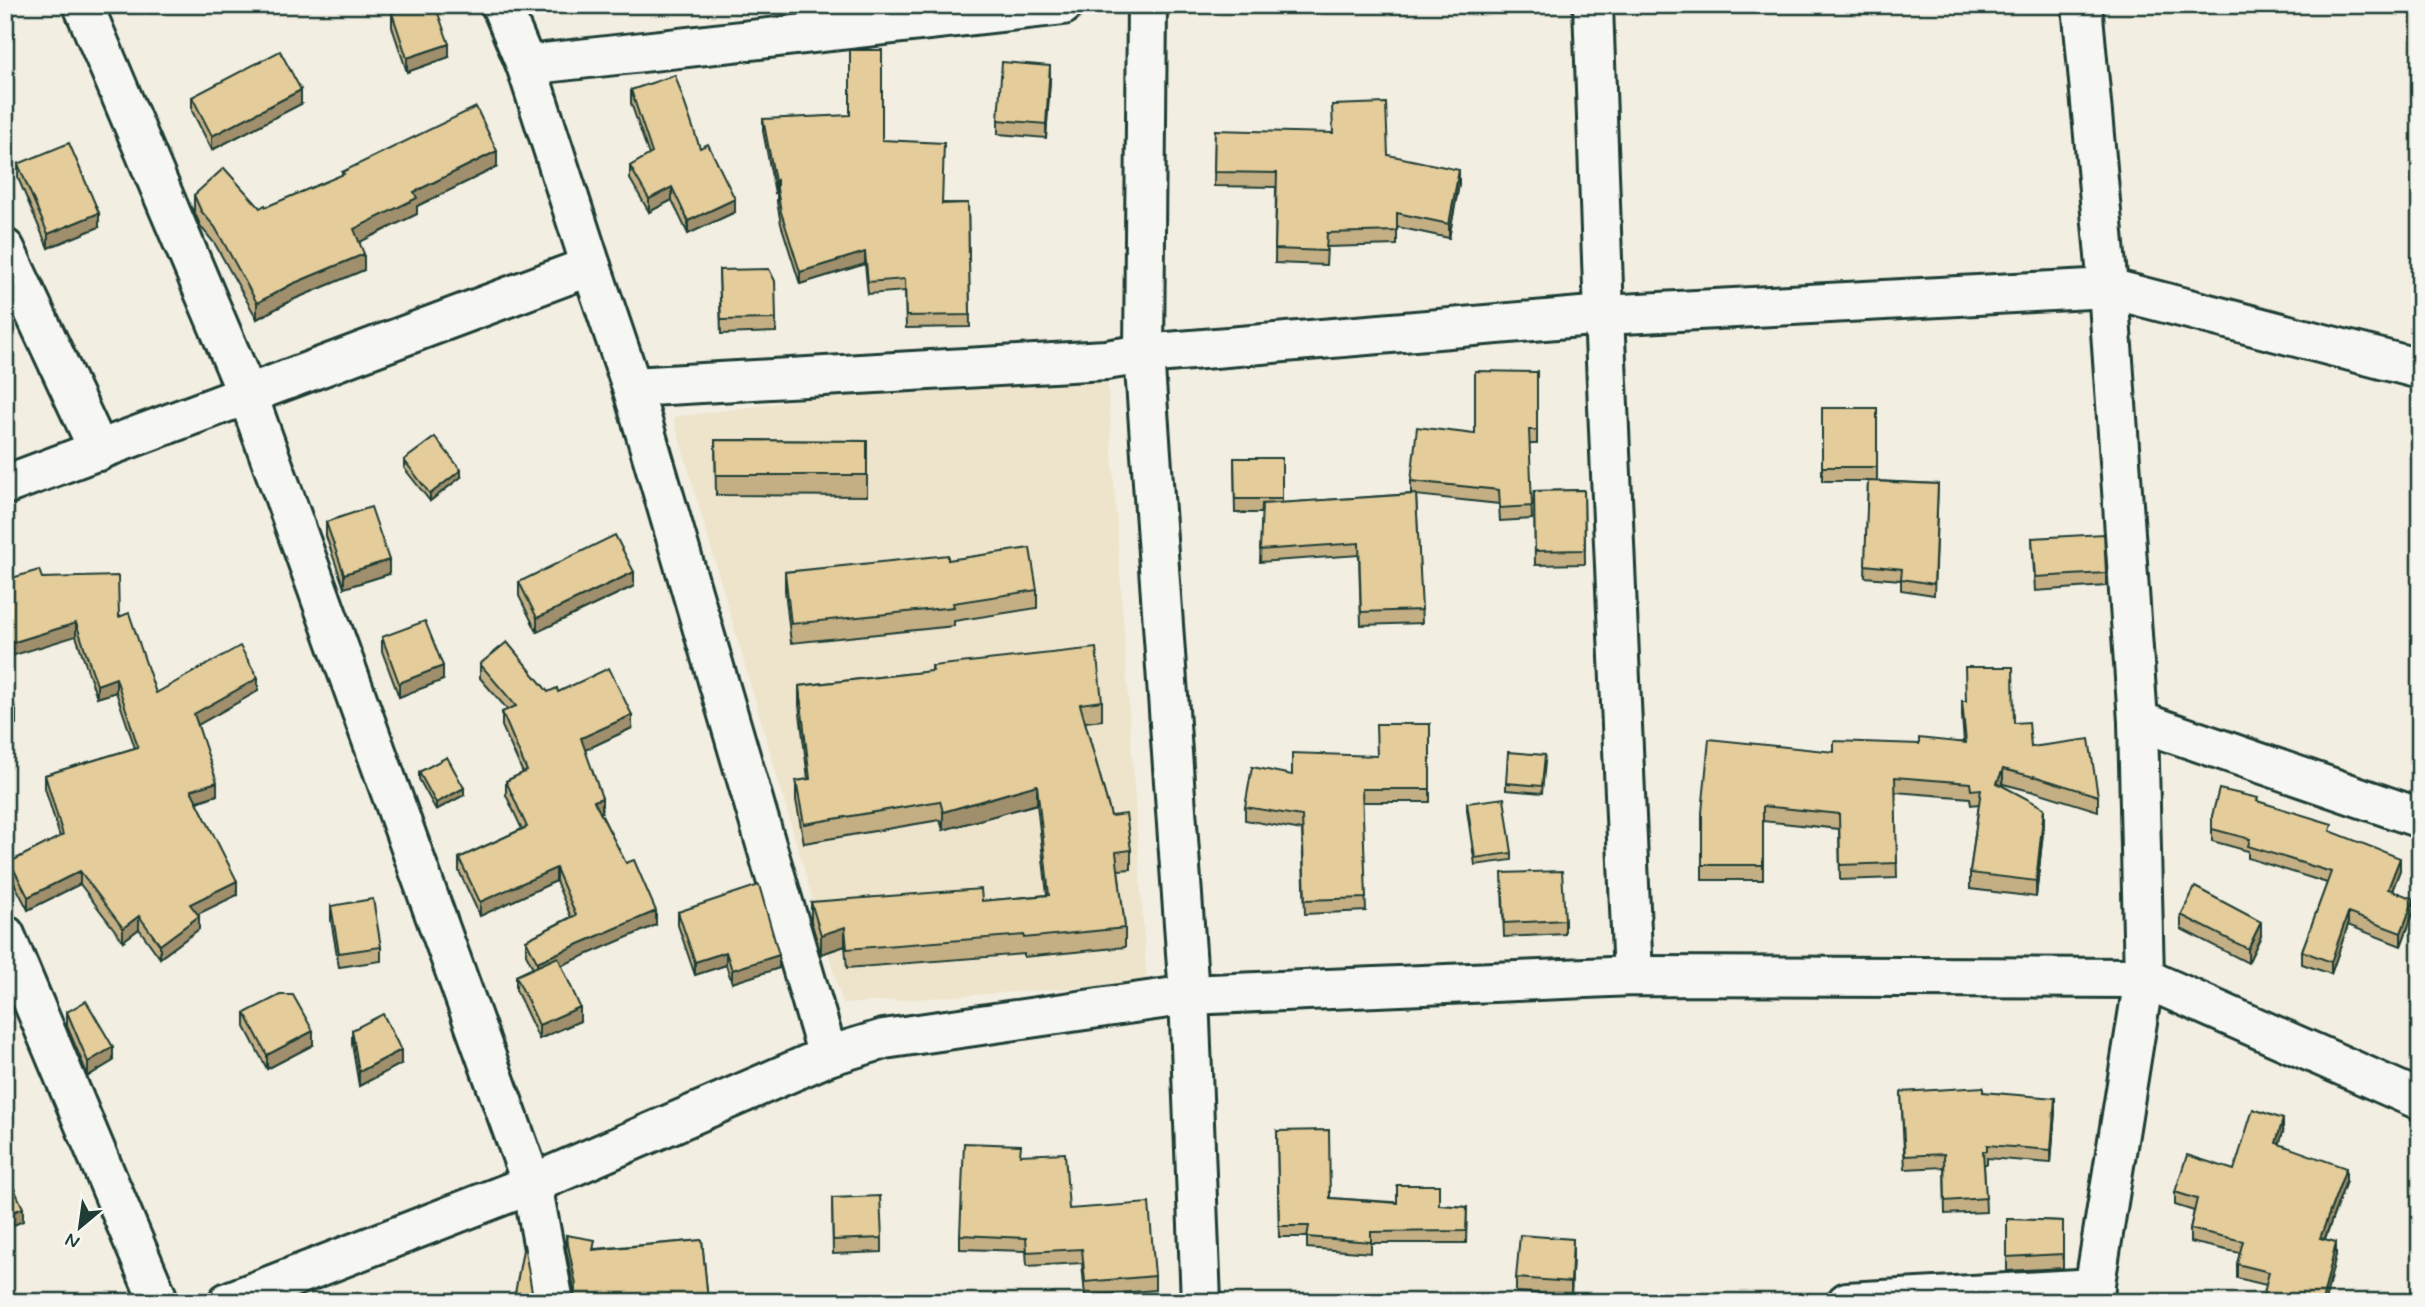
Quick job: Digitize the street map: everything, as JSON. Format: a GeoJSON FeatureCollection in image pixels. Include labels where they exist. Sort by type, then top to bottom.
{"type":"FeatureCollection","features":[{"type":"Feature","properties":{"kind":"street"},"geometry":{"type":"LineString","coordinates":[[83,5],[247,396],[532,1184],[554,1302]]}},
{"type":"Feature","properties":{"kind":"street"},"geometry":{"type":"LineString","coordinates":[[501,5],[526,65],[632,387],[828,1056]]}},
{"type":"Feature","properties":{"kind":"street"},"geometry":{"type":"LineString","coordinates":[[526,65],[1063,5]]}},
{"type":"Feature","properties":{"kind":"street"},"geometry":{"type":"LineString","coordinates":[[1147,5],[1144,354],[1189,995],[1201,1302]]}},
{"type":"Feature","properties":{"kind":"street"},"geometry":{"type":"LineString","coordinates":[[1593,5],[1633,976]]}},
{"type":"Feature","properties":{"kind":"street"},"geometry":{"type":"LineString","coordinates":[[1847,1302],[2093,1295],[2144,978],[2138,721],[2108,288],[2082,5]]}},
{"type":"Feature","properties":{"kind":"street"},"geometry":{"type":"LineString","coordinates":[[5,248],[99,451]]}},
{"type":"Feature","properties":{"kind":"street"},"geometry":{"type":"LineString","coordinates":[[5,485],[591,266]]}},
{"type":"Feature","properties":{"kind":"street"},"geometry":{"type":"LineString","coordinates":[[632,387],[1106,360],[1144,354],[1604,315],[2108,288],[2420,369]]}},
{"type":"Feature","properties":{"kind":"street"},"geometry":{"type":"LineString","coordinates":[[2138,721],[2420,818]]}},
{"type":"Feature","properties":{"kind":"street"},"geometry":{"type":"LineString","coordinates":[[5,934],[159,1302]]}},
{"type":"Feature","properties":{"kind":"street"},"geometry":{"type":"LineString","coordinates":[[228,1302],[532,1184],[828,1056],[884,1039],[1189,995],[1633,976],[2144,978],[2420,1100]]}},
{"type":"Feature","properties":{"kind":"shaded area"},"geometry":{"type":"Polygon","coordinates":[[[1106,360],[1147,983],[843,1004],[673,417],[1106,360]]]}},
{"type":"Feature","properties":{"kind":"building"},"geometry":{"type":"Polygon","coordinates":[[[416,5],[435,5],[449,44],[407,58],[392,13],[416,5]]]}},
{"type":"Feature","properties":{"kind":"building"},"geometry":{"type":"Polygon","coordinates":[[[850,50],[882,50],[882,140],[944,143],[942,204],[968,203],[970,315],[906,316],[905,279],[868,282],[865,252],[800,272],[781,212],[777,180],[775,181],[763,119],[850,115],[850,50]]]}},
{"type":"Feature","properties":{"kind":"building"},"geometry":{"type":"Polygon","coordinates":[[[280,51],[301,90],[212,136],[192,97],[280,51]]]}},
{"type":"Feature","properties":{"kind":"building"},"geometry":{"type":"Polygon","coordinates":[[[1002,62],[1050,66],[1046,124],[998,120],[1002,62]]]}},
{"type":"Feature","properties":{"kind":"building"},"geometry":{"type":"Polygon","coordinates":[[[675,75],[700,148],[708,144],[735,199],[688,221],[672,187],[649,199],[630,166],[652,153],[631,90],[675,75]]]}},
{"type":"Feature","properties":{"kind":"building"},"geometry":{"type":"Polygon","coordinates":[[[1386,103],[1388,155],[1459,170],[1449,224],[1397,213],[1397,231],[1327,233],[1326,251],[1275,249],[1277,173],[1214,172],[1215,130],[1333,133],[1332,105],[1386,103]]]}},
{"type":"Feature","properties":{"kind":"building"},"geometry":{"type":"Polygon","coordinates":[[[476,107],[497,151],[414,192],[417,198],[354,229],[364,254],[292,284],[257,303],[194,195],[224,168],[260,208],[265,205],[266,207],[344,174],[342,172],[476,107]]]}},
{"type":"Feature","properties":{"kind":"building"},"geometry":{"type":"Polygon","coordinates":[[[69,143],[99,213],[48,234],[18,164],[69,143]]]}},
{"type":"Feature","properties":{"kind":"building"},"geometry":{"type":"Polygon","coordinates":[[[769,269],[775,281],[776,319],[721,320],[719,270],[769,269]]]}},
{"type":"Feature","properties":{"kind":"building"},"geometry":{"type":"Polygon","coordinates":[[[1475,371],[1537,372],[1537,430],[1529,430],[1532,506],[1500,508],[1499,490],[1411,481],[1417,427],[1475,434],[1475,371]]]}},
{"type":"Feature","properties":{"kind":"building"},"geometry":{"type":"Polygon","coordinates":[[[1822,408],[1877,408],[1877,467],[1822,467],[1822,408]]]}},
{"type":"Feature","properties":{"kind":"building"},"geometry":{"type":"Polygon","coordinates":[[[435,437],[461,470],[430,494],[404,460],[435,437]]]}},
{"type":"Feature","properties":{"kind":"building"},"geometry":{"type":"Polygon","coordinates":[[[715,440],[867,441],[867,475],[716,475],[715,440]]]}},
{"type":"Feature","properties":{"kind":"building"},"geometry":{"type":"Polygon","coordinates":[[[1234,458],[1282,458],[1282,499],[1235,499],[1234,458]]]}},
{"type":"Feature","properties":{"kind":"building"},"geometry":{"type":"Polygon","coordinates":[[[1868,481],[1938,484],[1934,584],[1901,579],[1902,569],[1865,565],[1868,481]]]}},
{"type":"Feature","properties":{"kind":"building"},"geometry":{"type":"Polygon","coordinates":[[[1584,490],[1585,550],[1535,551],[1534,491],[1584,490]]]}},
{"type":"Feature","properties":{"kind":"building"},"geometry":{"type":"Polygon","coordinates":[[[1416,494],[1422,610],[1361,612],[1359,543],[1260,550],[1262,504],[1416,494]]]}},
{"type":"Feature","properties":{"kind":"building"},"geometry":{"type":"Polygon","coordinates":[[[371,507],[389,560],[344,574],[326,522],[371,507]]]}},
{"type":"Feature","properties":{"kind":"building"},"geometry":{"type":"Polygon","coordinates":[[[2104,534],[2106,573],[2035,577],[2032,538],[2104,534]]]}},
{"type":"Feature","properties":{"kind":"building"},"geometry":{"type":"Polygon","coordinates":[[[615,535],[634,572],[537,618],[519,582],[615,535]]]}},
{"type":"Feature","properties":{"kind":"building"},"geometry":{"type":"Polygon","coordinates":[[[1030,548],[1037,590],[953,603],[954,607],[791,624],[785,572],[948,555],[948,560],[1030,548]]]}},
{"type":"Feature","properties":{"kind":"building"},"geometry":{"type":"Polygon","coordinates":[[[39,570],[42,578],[118,576],[119,617],[129,613],[156,693],[240,646],[258,678],[194,714],[217,782],[191,790],[237,881],[190,904],[199,916],[160,945],[139,916],[123,928],[80,871],[28,897],[10,862],[63,835],[45,775],[138,747],[116,678],[97,685],[76,623],[5,645],[5,580],[39,570]]]}},
{"type":"Feature","properties":{"kind":"building"},"geometry":{"type":"Polygon","coordinates":[[[425,621],[443,666],[399,683],[382,637],[425,621]]]}},
{"type":"Feature","properties":{"kind":"building"},"geometry":{"type":"Polygon","coordinates":[[[507,642],[548,692],[557,688],[558,692],[609,668],[632,715],[581,738],[602,798],[594,801],[626,863],[634,860],[656,911],[537,962],[526,940],[576,915],[556,868],[480,902],[459,858],[527,827],[506,781],[527,771],[502,712],[516,706],[480,664],[507,642]]]}},
{"type":"Feature","properties":{"kind":"building"},"geometry":{"type":"Polygon","coordinates":[[[1096,648],[1102,701],[1080,704],[1111,816],[1126,814],[1131,850],[1116,852],[1125,928],[1024,938],[1024,935],[847,949],[845,927],[821,935],[811,902],[981,889],[982,901],[1049,895],[1037,785],[943,812],[940,801],[804,824],[796,781],[810,779],[799,686],[933,671],[932,666],[1096,648]]]}},
{"type":"Feature","properties":{"kind":"building"},"geometry":{"type":"Polygon","coordinates":[[[1965,667],[2013,667],[2014,723],[2029,722],[2031,747],[2089,739],[2098,796],[2003,769],[1997,783],[2044,808],[2036,881],[1970,873],[1981,789],[1971,790],[1970,783],[1895,777],[1897,863],[1840,865],[1839,814],[1763,806],[1763,865],[1702,865],[1702,813],[1709,739],[1834,752],[1834,741],[1919,744],[1919,738],[1966,743],[1962,701],[1966,701],[1965,667]]]}},
{"type":"Feature","properties":{"kind":"building"},"geometry":{"type":"Polygon","coordinates":[[[5,684],[16,711],[5,715],[5,684]]]}},
{"type":"Feature","properties":{"kind":"building"},"geometry":{"type":"Polygon","coordinates":[[[1376,724],[1430,724],[1430,789],[1362,789],[1366,898],[1305,900],[1302,816],[1245,807],[1252,767],[1292,775],[1292,753],[1377,756],[1376,724]]]}},
{"type":"Feature","properties":{"kind":"building"},"geometry":{"type":"Polygon","coordinates":[[[1508,752],[1545,755],[1542,786],[1506,783],[1508,752]]]}},
{"type":"Feature","properties":{"kind":"building"},"geometry":{"type":"Polygon","coordinates":[[[447,757],[464,788],[436,803],[419,772],[447,757]]]}},
{"type":"Feature","properties":{"kind":"building"},"geometry":{"type":"Polygon","coordinates":[[[2219,789],[2258,798],[2257,801],[2332,824],[2330,831],[2400,858],[2388,889],[2414,899],[2401,933],[2348,913],[2331,962],[2302,951],[2331,872],[2248,846],[2250,839],[2212,829],[2212,816],[2219,789]]]}},
{"type":"Feature","properties":{"kind":"building"},"geometry":{"type":"Polygon","coordinates":[[[1504,798],[1512,853],[1475,858],[1467,803],[1504,798]]]}},
{"type":"Feature","properties":{"kind":"building"},"geometry":{"type":"Polygon","coordinates":[[[1562,871],[1565,920],[1504,923],[1502,873],[1562,871]]]}},
{"type":"Feature","properties":{"kind":"building"},"geometry":{"type":"Polygon","coordinates":[[[759,885],[779,955],[732,970],[726,952],[695,962],[678,912],[759,885]]]}},
{"type":"Feature","properties":{"kind":"building"},"geometry":{"type":"Polygon","coordinates":[[[2195,887],[2261,922],[2248,949],[2181,915],[2195,887]]]}},
{"type":"Feature","properties":{"kind":"building"},"geometry":{"type":"Polygon","coordinates":[[[373,899],[381,947],[339,953],[331,906],[373,899]]]}},
{"type":"Feature","properties":{"kind":"building"},"geometry":{"type":"Polygon","coordinates":[[[558,957],[580,1007],[539,1025],[516,976],[558,957]]]}},
{"type":"Feature","properties":{"kind":"building"},"geometry":{"type":"Polygon","coordinates":[[[280,995],[293,995],[313,1031],[267,1055],[245,1013],[280,995]]]}},
{"type":"Feature","properties":{"kind":"building"},"geometry":{"type":"Polygon","coordinates":[[[86,1001],[113,1047],[88,1062],[67,1012],[86,1001]]]}},
{"type":"Feature","properties":{"kind":"building"},"geometry":{"type":"Polygon","coordinates":[[[383,1014],[401,1050],[359,1072],[352,1030],[383,1014]]]}},
{"type":"Feature","properties":{"kind":"building"},"geometry":{"type":"Polygon","coordinates":[[[1983,1087],[1983,1092],[2055,1098],[2051,1150],[1987,1145],[1987,1151],[1983,1151],[1986,1198],[1945,1201],[1944,1154],[1905,1156],[1901,1092],[1983,1087]]]}},
{"type":"Feature","properties":{"kind":"building"},"geometry":{"type":"Polygon","coordinates":[[[2253,1109],[2283,1119],[2276,1143],[2346,1168],[2320,1238],[2336,1242],[2322,1302],[2262,1302],[2269,1272],[2237,1264],[2243,1241],[2190,1229],[2197,1199],[2175,1192],[2187,1155],[2234,1170],[2253,1109]]]}},
{"type":"Feature","properties":{"kind":"building"},"geometry":{"type":"Polygon","coordinates":[[[1329,1130],[1330,1198],[1397,1203],[1397,1185],[1439,1185],[1439,1205],[1467,1207],[1466,1231],[1371,1232],[1371,1242],[1307,1237],[1309,1226],[1279,1226],[1277,1131],[1329,1130]]]}},
{"type":"Feature","properties":{"kind":"building"},"geometry":{"type":"Polygon","coordinates":[[[964,1143],[1021,1145],[1020,1155],[1065,1153],[1069,1209],[1149,1203],[1155,1276],[1085,1282],[1082,1249],[1027,1252],[1026,1238],[960,1235],[964,1143]]]}},
{"type":"Feature","properties":{"kind":"building"},"geometry":{"type":"Polygon","coordinates":[[[5,1169],[23,1208],[5,1215],[5,1169]]]}},
{"type":"Feature","properties":{"kind":"building"},"geometry":{"type":"Polygon","coordinates":[[[880,1196],[882,1238],[833,1240],[832,1198],[880,1196]]]}},
{"type":"Feature","properties":{"kind":"building"},"geometry":{"type":"Polygon","coordinates":[[[2007,1219],[2063,1221],[2063,1254],[2007,1257],[2007,1219]]]}},
{"type":"Feature","properties":{"kind":"building"},"geometry":{"type":"Polygon","coordinates":[[[566,1235],[595,1240],[593,1250],[702,1240],[708,1300],[570,1302],[576,1285],[566,1235]]]}},
{"type":"Feature","properties":{"kind":"building"},"geometry":{"type":"Polygon","coordinates":[[[1520,1235],[1573,1239],[1571,1282],[1516,1278],[1520,1235]]]}},
{"type":"Feature","properties":{"kind":"building"},"geometry":{"type":"Polygon","coordinates":[[[524,1244],[532,1292],[538,1302],[514,1299],[524,1244]]]}}]}
